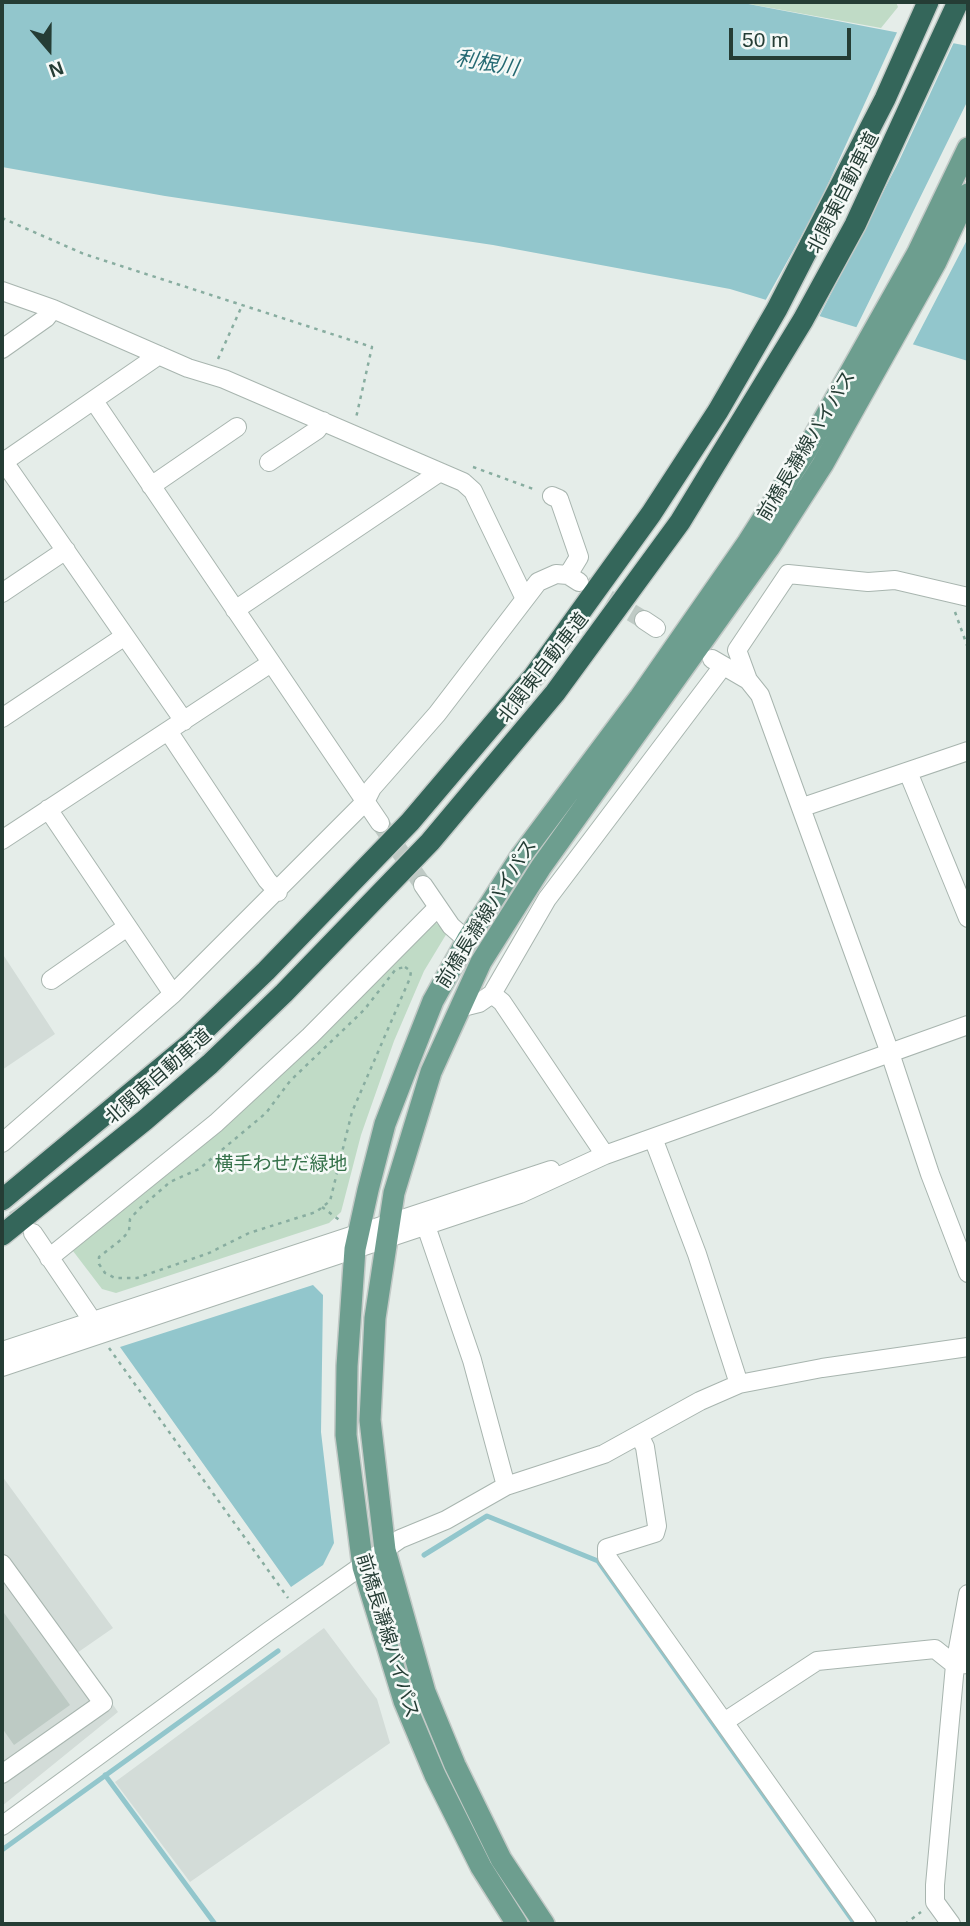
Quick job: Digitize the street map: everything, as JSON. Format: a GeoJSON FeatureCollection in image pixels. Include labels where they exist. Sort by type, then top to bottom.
{"type":"FeatureCollection","features":[{"type":"Feature","properties":{"kind":"highway","name":"北関東自動車道"},"geometry":{"type":"LineString","coordinates":[[2,1200],[191,1043],[339,899],[418,813],[534,676],[651,514],[777,309],[885,99],[928,2]]}},
{"type":"Feature","properties":{"kind":"highway","name":"北関東自動車道"},"geometry":{"type":"LineString","coordinates":[[2,1235],[85,1170],[209,1065],[359,918],[439,832],[555,693],[680,522],[754,404],[855,225],[958,2]]}},
{"type":"Feature","properties":{"kind":"main road","name":"前橋長瀞線バイパス"},"geometry":{"type":"LineString","coordinates":[[517,1924],[481,1867],[435,1775],[404,1700],[363,1567],[346,1435],[346,1366],[353,1235],[385,1124],[433,1001],[467,940],[522,856],[640,697],[748,542],[865,350],[968,148]]}},
{"type":"Feature","properties":{"kind":"main road","name":"前橋長瀞線バイパス"},"geometry":{"type":"LineString","coordinates":[[544,1924],[501,1859],[450,1753],[425,1692],[385,1550],[377,1499],[370,1420],[375,1318],[387,1231],[414,1122],[431,1072],[481,962],[541,867],[769,548],[823,464],[936,262],[968,194]]}},
{"type":"Feature","properties":{"kind":"street"},"geometry":{"type":"LineString","coordinates":[[2,291],[53,309],[463,482],[473,491],[525,600]]}},
{"type":"Feature","properties":{"kind":"street"},"geometry":{"type":"LineString","coordinates":[[2,349],[46,318],[53,309]]}},
{"type":"Feature","properties":{"kind":"street"},"geometry":{"type":"LineString","coordinates":[[159,355],[2,461],[184,721]]}},
{"type":"Feature","properties":{"kind":"street"},"geometry":{"type":"LineString","coordinates":[[93,401],[380,823]]}},
{"type":"Feature","properties":{"kind":"street"},"geometry":{"type":"LineString","coordinates":[[269,462],[317,430],[323,421]]}},
{"type":"Feature","properties":{"kind":"street"},"geometry":{"type":"LineString","coordinates":[[151,486],[237,427]]}},
{"type":"Feature","properties":{"kind":"street"},"geometry":{"type":"LineString","coordinates":[[235,610],[440,472]]}},
{"type":"Feature","properties":{"kind":"street"},"geometry":{"type":"LineString","coordinates":[[2,1143],[173,994],[278,892],[365,802],[372,788],[437,714],[538,582],[556,574],[574,578],[579,557],[559,499],[552,496]]}},
{"type":"Feature","properties":{"kind":"street"},"geometry":{"type":"LineString","coordinates":[[2,593],[66,550]]}},
{"type":"Feature","properties":{"kind":"street"},"geometry":{"type":"LineString","coordinates":[[748,680],[737,650],[788,574],[868,582],[895,580],[968,597]]}},
{"type":"Feature","properties":{"kind":"street"},"geometry":{"type":"LineString","coordinates":[[2,718],[125,636]]}},
{"type":"Feature","properties":{"kind":"street"},"geometry":{"type":"LineString","coordinates":[[2,840],[271,663]]}},
{"type":"Feature","properties":{"kind":"street"},"geometry":{"type":"LineString","coordinates":[[459,1008],[479,1003],[492,994],[547,899],[718,663],[748,680],[761,695],[803,807],[930,1174],[968,1270]]}},
{"type":"Feature","properties":{"kind":"street"},"geometry":{"type":"LineString","coordinates":[[167,732],[278,892]]}},
{"type":"Feature","properties":{"kind":"street"},"geometry":{"type":"LineString","coordinates":[[803,807],[968,751]]}},
{"type":"Feature","properties":{"kind":"street"},"geometry":{"type":"LineString","coordinates":[[908,772],[968,918]]}},
{"type":"Feature","properties":{"kind":"street"},"geometry":{"type":"LineString","coordinates":[[48,809],[173,994]]}},
{"type":"Feature","properties":{"kind":"street"},"geometry":{"type":"LineString","coordinates":[[423,885],[451,926],[467,940]]}},
{"type":"Feature","properties":{"kind":"street"},"geometry":{"type":"LineString","coordinates":[[49,1258],[216,1123],[320,1027],[438,907]]}},
{"type":"Feature","properties":{"kind":"street"},"geometry":{"type":"LineString","coordinates":[[51,980],[127,927]]}},
{"type":"Feature","properties":{"kind":"street"},"geometry":{"type":"LineString","coordinates":[[492,994],[502,1002],[606,1155]]}},
{"type":"Feature","properties":{"kind":"street"},"geometry":{"type":"LineString","coordinates":[[387,1231],[968,1026]]}},
{"type":"Feature","properties":{"kind":"street"},"geometry":{"type":"LineString","coordinates":[[653,1138],[697,1254],[739,1384]]}},
{"type":"Feature","properties":{"kind":"street"},"geometry":{"type":"LineString","coordinates":[[2,1367],[353,1235],[426,1226],[520,1194],[606,1155]]}},
{"type":"Feature","properties":{"kind":"street"},"geometry":{"type":"LineString","coordinates":[[426,1226],[472,1360],[506,1486]]}},
{"type":"Feature","properties":{"kind":"street"},"geometry":{"type":"LineString","coordinates":[[33,1233],[99,1331]]}},
{"type":"Feature","properties":{"kind":"street"},"geometry":{"type":"LineString","coordinates":[[2,1351],[99,1331]]}},
{"type":"Feature","properties":{"kind":"street"},"geometry":{"type":"LineString","coordinates":[[2,1826],[269,1631],[385,1550],[409,1535],[446,1521],[484,1501],[506,1486],[604,1454],[700,1401],[739,1384],[822,1368],[968,1347]]}},
{"type":"Feature","properties":{"kind":"street"},"geometry":{"type":"LineString","coordinates":[[639,1435],[645,1447],[657,1527],[655,1533],[607,1548],[607,1557],[867,1924]]}},
{"type":"Feature","properties":{"kind":"street"},"geometry":{"type":"LineString","coordinates":[[2,1564],[103,1703],[2,1773]]}},
{"type":"Feature","properties":{"kind":"street"},"geometry":{"type":"LineString","coordinates":[[951,1924],[935,1902],[968,1594]]}},
{"type":"Feature","properties":{"kind":"street"},"geometry":{"type":"LineString","coordinates":[[724,1722],[817,1661],[935,1649],[962,1664]]}},
{"type":"Feature","properties":{"kind":"path"},"geometry":{"type":"LineString","coordinates":[[2,218],[84,254],[372,347],[355,424]]}},
{"type":"Feature","properties":{"kind":"path"},"geometry":{"type":"LineString","coordinates":[[211,375],[242,306]]}},
{"type":"Feature","properties":{"kind":"path"},"geometry":{"type":"LineString","coordinates":[[947,592],[968,648]]}},
{"type":"Feature","properties":{"kind":"path"},"geometry":{"type":"LineString","coordinates":[[405,967],[411,971],[410,978],[368,1070],[352,1112],[330,1200],[322,1207],[316,1212],[248,1233],[209,1253],[137,1278],[116,1278],[99,1264],[99,1257],[129,1231],[130,1219],[139,1209],[170,1182],[199,1169],[266,1113],[290,1081],[364,1010],[396,969],[405,967]]}},
{"type":"Feature","properties":{"kind":"path"},"geometry":{"type":"LineString","coordinates":[[322,1207],[353,1235]]}},
{"type":"Feature","properties":{"kind":"path"},"geometry":{"type":"LineString","coordinates":[[99,1331],[288,1598]]}},
{"type":"Feature","properties":{"kind":"path"},"geometry":{"type":"LineString","coordinates":[[905,1924],[935,1902]]}},
{"type":"Feature","properties":{"kind":"shaded area"},"geometry":{"type":"Polygon","coordinates":[[[2,953],[55,1034],[2,1070],[2,953]]]}},
{"type":"Feature","properties":{"kind":"shaded area"},"geometry":{"type":"Polygon","coordinates":[[[2,1476],[113,1628],[77,1653],[118,1712],[2,1806],[2,1476]]]}},
{"type":"Feature","properties":{"kind":"shaded area"},"geometry":{"type":"Polygon","coordinates":[[[324,1628],[377,1699],[390,1743],[190,1882],[115,1782],[324,1628]]]}},
{"type":"Feature","properties":{"kind":"green space"},"geometry":{"type":"Polygon","coordinates":[[[738,2],[896,2],[898,7],[881,28],[738,2]]]}},
{"type":"Feature","properties":{"kind":"green space","name":"横手わせだ緑地"},"geometry":{"type":"Polygon","coordinates":[[[434,921],[447,933],[424,971],[394,1041],[361,1135],[341,1212],[329,1223],[116,1293],[102,1289],[73,1251],[211,1133],[434,921]]]}},
{"type":"Feature","properties":{"kind":"water","name":"利根川"},"geometry":{"type":"Polygon","coordinates":[[[2,2],[738,2],[968,46],[968,361],[730,289],[493,245],[165,196],[2,167],[2,2]]]}},
{"type":"Feature","properties":{"kind":"water"},"geometry":{"type":"Polygon","coordinates":[[[313,1285],[323,1295],[321,1432],[334,1543],[323,1565],[291,1587],[120,1347],[313,1285]]]}},
{"type":"Feature","properties":{"kind":"pier"},"geometry":{"type":"Polygon","coordinates":[[[899,28],[955,40],[899,161],[818,319],[764,303],[818,206],[899,28]]]}},
{"type":"Feature","properties":{"kind":"pier"},"geometry":{"type":"Polygon","coordinates":[[[968,100],[968,238],[911,348],[855,330],[968,100]]]}},
{"type":"Feature","properties":{"kind":"building"},"geometry":{"type":"Polygon","coordinates":[[[2,1610],[70,1705],[14,1745],[2,1728],[2,1610]]]}},
{"type":"Feature","properties":{"kind":"waterway"},"geometry":{"type":"LineString","coordinates":[[424,1555],[487,1516],[598,1561],[855,1924]]}},
{"type":"Feature","properties":{"kind":"waterway"},"geometry":{"type":"LineString","coordinates":[[2,1850],[278,1651]]}},
{"type":"Feature","properties":{"kind":"waterway"},"geometry":{"type":"LineString","coordinates":[[105,1775],[215,1924]]}},
{"type":"Feature","properties":{"kind":"tunnel"},"geometry":{"type":"LineString","coordinates":[[585,585],[644,620]]}},
{"type":"Feature","properties":{"kind":"tunnel"},"geometry":{"type":"LineString","coordinates":[[380,823],[423,885]]}},
{"type":"Feature","properties":{"kind":"tunnel"},"geometry":{"type":"LineString","coordinates":[[2,1185],[29,1227]]}}]}
